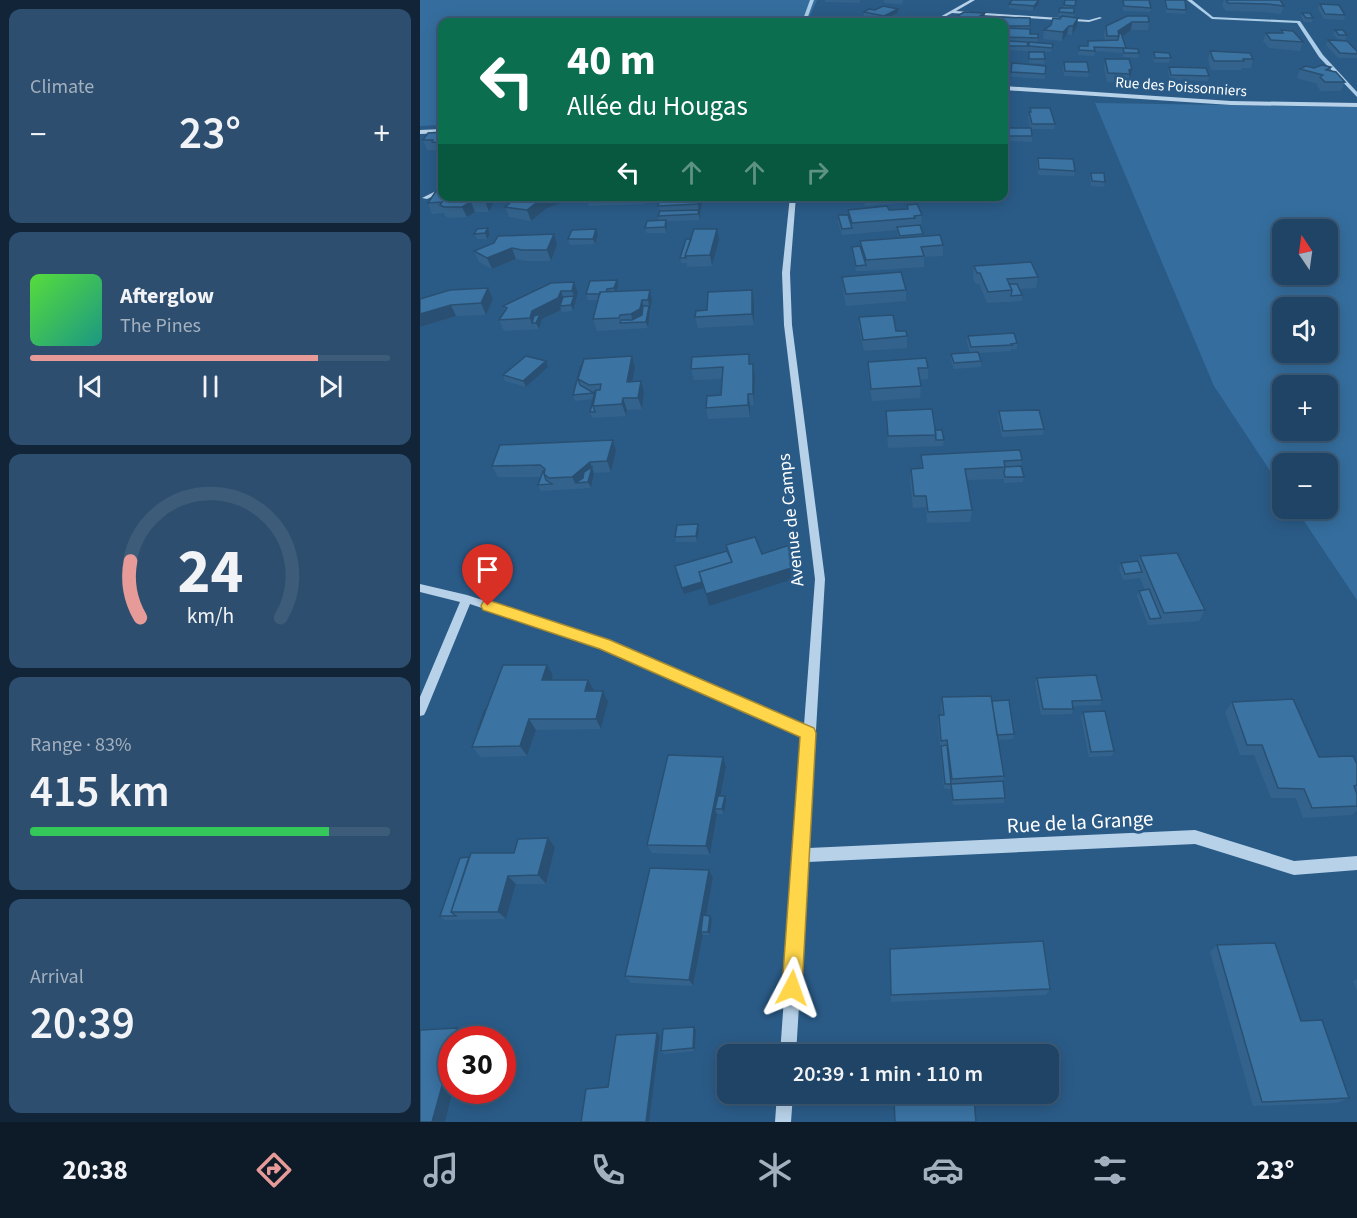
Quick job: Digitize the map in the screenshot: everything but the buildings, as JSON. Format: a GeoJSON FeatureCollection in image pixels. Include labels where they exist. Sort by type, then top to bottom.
{"type":"FeatureCollection","features":[{"type":"Feature","properties":{"kind":"street"},"geometry":{"type":"LineString","coordinates":[[941,18],[973,0]]}},
{"type":"Feature","properties":{"kind":"street"},"geometry":{"type":"LineString","coordinates":[[952,12],[1089,21],[1100,18]]}},
{"type":"Feature","properties":{"kind":"street","name":"Rue des Poissonniers"},"geometry":{"type":"LineString","coordinates":[[1008,88],[1231,104],[1357,105]]}},
{"type":"Feature","properties":{"kind":"street"},"geometry":{"type":"LineString","coordinates":[[420,132],[438,131]]}},
{"type":"Feature","properties":{"kind":"street"},"geometry":{"type":"LineString","coordinates":[[425,198],[438,192]]}},
{"type":"Feature","properties":{"kind":"street","name":"Avenue de Camps"},"geometry":{"type":"LineString","coordinates":[[789,1044],[820,579],[788,325],[786,273],[793,201]]}},
{"type":"Feature","properties":{"kind":"street"},"geometry":{"type":"LineString","coordinates":[[420,588],[467,599],[605,644],[808,733]]}},
{"type":"Feature","properties":{"kind":"street"},"geometry":{"type":"LineString","coordinates":[[420,711],[467,599]]}},
{"type":"Feature","properties":{"kind":"street","name":"Rue de la Grange"},"geometry":{"type":"LineString","coordinates":[[800,855],[1195,837],[1294,868],[1357,863]]}},
{"type":"Feature","properties":{"kind":"street"},"geometry":{"type":"LineString","coordinates":[[783,1122],[784,1104]]}},
{"type":"Feature","properties":{"kind":"shaded area"},"geometry":{"type":"Polygon","coordinates":[[[420,0],[817,0],[809,18],[438,18],[438,125],[420,126],[420,0]]]}},
{"type":"Feature","properties":{"kind":"shaded area"},"geometry":{"type":"Polygon","coordinates":[[[1095,103],[1357,107],[1357,600],[1303,519],[1338,519],[1338,453],[1272,453],[1272,474],[1214,386],[1095,103]]]}},
{"type":"Feature","properties":{"kind":"waterway"},"geometry":{"type":"LineString","coordinates":[[805,18],[812,0]]}},
{"type":"Feature","properties":{"kind":"waterway"},"geometry":{"type":"LineString","coordinates":[[1189,0],[1212,18],[1298,22],[1321,56],[1357,95]]}},
{"type":"Feature","properties":{"kind":"route"},"geometry":{"type":"LineString","coordinates":[[488,606],[605,644],[808,733],[792,988]]}}]}
